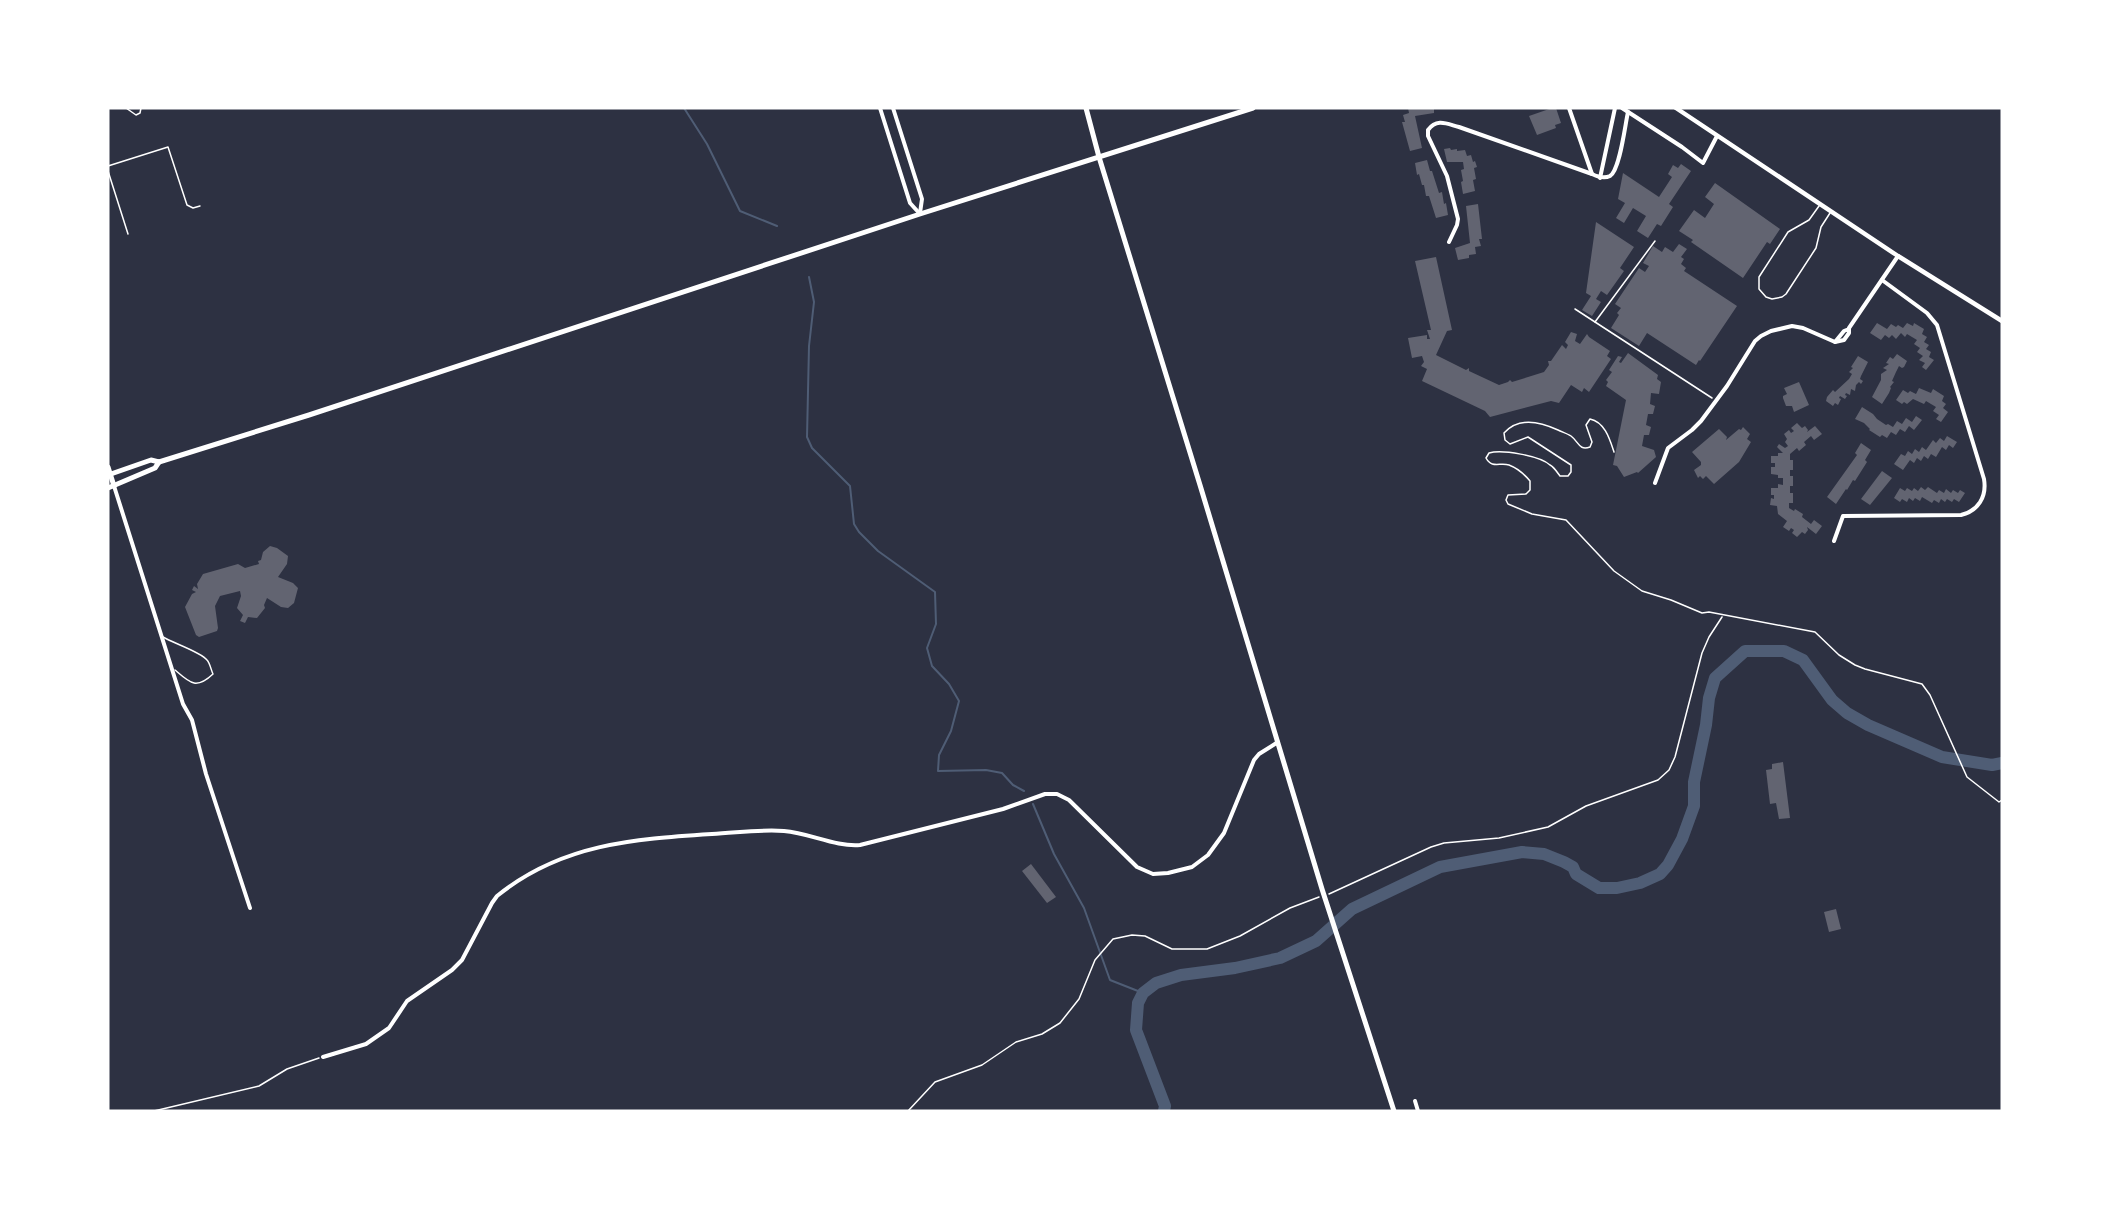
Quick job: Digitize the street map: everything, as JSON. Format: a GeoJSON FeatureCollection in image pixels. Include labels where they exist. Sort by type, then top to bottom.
{"type":"FeatureCollection","features":[{"type":"Feature","properties":{"kind":"main road"},"geometry":{"type":"LineString","coordinates":[[1086,108],[1322,889],[1394,1111]]}},
{"type":"Feature","properties":{"kind":"main road"},"geometry":{"type":"LineString","coordinates":[[109,474],[151,460],[159,462],[309,415],[920,214],[1253,108]]}},
{"type":"Feature","properties":{"kind":"main road"},"geometry":{"type":"LineString","coordinates":[[108,467],[111,487],[155,468],[159,462]]}},
{"type":"Feature","properties":{"kind":"street"},"geometry":{"type":"LineString","coordinates":[[880,108],[910,203],[920,214]]}},
{"type":"Feature","properties":{"kind":"street"},"geometry":{"type":"LineString","coordinates":[[893,108],[922,199],[920,214]]}},
{"type":"Feature","properties":{"kind":"street"},"geometry":{"type":"LineString","coordinates":[[1569,108],[1592,174]]}},
{"type":"Feature","properties":{"kind":"street"},"geometry":{"type":"LineString","coordinates":[[1600,178],[1615,108]]}},
{"type":"Feature","properties":{"kind":"street"},"geometry":{"type":"LineString","coordinates":[[1622,108],[1703,163],[1717,136]]}},
{"type":"Feature","properties":{"kind":"street"},"geometry":{"type":"LineString","coordinates":[[1676,108],[1830,212],[2002,321]]}},
{"type":"Feature","properties":{"kind":"street"},"geometry":{"type":"LineString","coordinates":[[1449,242],[1458,219],[1447,176],[1428,136],[1428,130],[1435,123],[1442,122],[1600,178],[1607,177],[1615,171],[1628,112]]}},
{"type":"Feature","properties":{"kind":"street"},"geometry":{"type":"LineString","coordinates":[[1655,483],[1668,448],[1697,426],[1755,341],[1771,331],[1792,326],[1803,328],[1835,342],[1844,331],[1849,331],[1898,256]]}},
{"type":"Feature","properties":{"kind":"street"},"geometry":{"type":"LineString","coordinates":[[1834,541],[1843,516],[1962,515],[1977,507],[1985,490],[1938,327],[1927,313],[1882,280]]}},
{"type":"Feature","properties":{"kind":"street"},"geometry":{"type":"LineString","coordinates":[[111,487],[183,704],[192,720],[206,774],[250,908]]}},
{"type":"Feature","properties":{"kind":"street"},"geometry":{"type":"LineString","coordinates":[[323,1057],[366,1044],[389,1028],[407,1001],[452,970],[462,960],[497,896],[533,871],[553,861],[635,840],[770,831],[797,832],[858,846],[1003,809],[1050,793],[1063,795],[1069,800],[1137,867],[1149,874],[1168,873],[1192,867],[1209,855],[1224,833],[1254,760],[1278,742]]}},
{"type":"Feature","properties":{"kind":"street"},"geometry":{"type":"LineString","coordinates":[[1415,1101],[1418,1111]]}},
{"type":"Feature","properties":{"kind":"lane"},"geometry":{"type":"LineString","coordinates":[[126,108],[136,115],[141,113],[141,108]]}},
{"type":"Feature","properties":{"kind":"lane"},"geometry":{"type":"LineString","coordinates":[[108,166],[168,147],[188,205],[193,208],[200,206]]}},
{"type":"Feature","properties":{"kind":"lane"},"geometry":{"type":"LineString","coordinates":[[108,171],[128,234]]}},
{"type":"Feature","properties":{"kind":"lane"},"geometry":{"type":"LineString","coordinates":[[1820,205],[1809,220],[1788,232],[1759,277],[1759,289],[1766,297],[1777,298],[1786,294],[1816,248],[1821,227],[1830,212]]}},
{"type":"Feature","properties":{"kind":"lane"},"geometry":{"type":"LineString","coordinates":[[162,636],[208,660],[213,674],[205,682],[194,684],[172,668]]}},
{"type":"Feature","properties":{"kind":"path"},"geometry":{"type":"LineString","coordinates":[[1594,323],[1655,241]]}},
{"type":"Feature","properties":{"kind":"path"},"geometry":{"type":"LineString","coordinates":[[1575,309],[1716,401]]}},
{"type":"Feature","properties":{"kind":"path"},"geometry":{"type":"LineString","coordinates":[[1614,453],[1606,431],[1598,421],[1590,419],[1586,426],[1592,442],[1586,449],[1580,447],[1570,436],[1537,423],[1519,424],[1505,432],[1504,437],[1508,443],[1512,444],[1528,437],[1569,463],[1571,472],[1568,476],[1560,476],[1550,464],[1541,459],[1497,451],[1489,453],[1486,459],[1493,465],[1509,465],[1530,481],[1530,490],[1526,494],[1508,495],[1506,500],[1509,504],[1532,514],[1566,520],[1614,571],[1642,591],[1702,613],[1709,612],[1815,632],[1839,655],[1864,669],[1922,684],[1930,695],[1950,736],[1967,777],[1999,802],[2002,800]]}},
{"type":"Feature","properties":{"kind":"path"},"geometry":{"type":"LineString","coordinates":[[1329,894],[1431,847],[1458,841],[1515,836],[1548,827],[1586,806],[1658,780],[1669,770],[1675,758],[1702,653],[1722,616]]}},
{"type":"Feature","properties":{"kind":"path"},"geometry":{"type":"LineString","coordinates":[[908,1111],[935,1082],[981,1065],[1016,1042],[1042,1034],[1060,1023],[1078,1001],[1095,960],[1110,941],[1132,935],[1145,936],[1172,948],[1207,949],[1240,936],[1290,908],[1319,897]]}},
{"type":"Feature","properties":{"kind":"path"},"geometry":{"type":"LineString","coordinates":[[154,1111],[259,1086],[286,1070],[323,1057]]}},
{"type":"Feature","properties":{"kind":"building"},"geometry":{"type":"Polygon","coordinates":[[[1408,108],[1434,108],[1434,113],[1415,116],[1422,148],[1410,151],[1402,122],[1405,122],[1403,115],[1409,113],[1408,108]]]}},
{"type":"Feature","properties":{"kind":"building"},"geometry":{"type":"Polygon","coordinates":[[[1556,108],[1561,123],[1555,125],[1556,128],[1537,135],[1529,116],[1556,108]]]}},
{"type":"Feature","properties":{"kind":"building"},"geometry":{"type":"Polygon","coordinates":[[[1450,148],[1451,150],[1457,149],[1457,151],[1465,150],[1467,156],[1471,155],[1473,162],[1475,161],[1476,179],[1473,180],[1475,191],[1463,194],[1461,170],[1464,169],[1463,162],[1447,162],[1444,149],[1450,148]]]}},
{"type":"Feature","properties":{"kind":"building"},"geometry":{"type":"Polygon","coordinates":[[[1427,160],[1439,193],[1442,192],[1448,215],[1436,218],[1429,196],[1426,196],[1424,185],[1422,185],[1419,174],[1417,175],[1415,163],[1427,160]]]}},
{"type":"Feature","properties":{"kind":"building"},"geometry":{"type":"Polygon","coordinates":[[[1681,164],[1691,171],[1669,204],[1673,207],[1661,226],[1657,224],[1648,238],[1637,231],[1646,216],[1633,208],[1624,223],[1616,218],[1625,203],[1618,199],[1623,173],[1659,197],[1672,177],[1668,174],[1673,165],[1678,168],[1681,164]]]}},
{"type":"Feature","properties":{"kind":"building"},"geometry":{"type":"Polygon","coordinates":[[[1715,183],[1780,229],[1770,244],[1767,242],[1743,278],[1679,231],[1694,210],[1705,218],[1714,204],[1705,197],[1715,183]]]}},
{"type":"Feature","properties":{"kind":"building"},"geometry":{"type":"Polygon","coordinates":[[[1478,204],[1481,246],[1475,247],[1476,254],[1458,260],[1455,248],[1470,243],[1466,206],[1478,204]]]}},
{"type":"Feature","properties":{"kind":"building"},"geometry":{"type":"Polygon","coordinates":[[[1596,222],[1634,247],[1620,268],[1624,271],[1607,295],[1601,291],[1596,299],[1601,302],[1592,316],[1582,310],[1591,296],[1586,293],[1596,222]]]}},
{"type":"Feature","properties":{"kind":"building"},"geometry":{"type":"Polygon","coordinates":[[[1679,244],[1687,249],[1681,257],[1684,259],[1681,264],[1686,268],[1684,271],[1737,306],[1696,365],[1647,333],[1639,346],[1611,328],[1621,308],[1615,304],[1639,268],[1645,272],[1649,266],[1643,263],[1653,246],[1662,252],[1665,247],[1673,252],[1679,244]]]}},
{"type":"Feature","properties":{"kind":"building"},"geometry":{"type":"Polygon","coordinates":[[[1436,257],[1452,330],[1447,331],[1436,355],[1466,370],[1469,368],[1469,371],[1499,385],[1544,372],[1549,365],[1548,361],[1551,361],[1562,345],[1566,349],[1568,345],[1565,342],[1571,332],[1577,334],[1575,341],[1580,344],[1587,334],[1610,351],[1607,356],[1611,359],[1589,392],[1584,388],[1582,392],[1571,385],[1559,403],[1551,401],[1490,417],[1485,411],[1422,381],[1427,369],[1421,366],[1424,362],[1422,356],[1412,358],[1408,338],[1427,335],[1427,339],[1430,339],[1427,330],[1431,330],[1415,261],[1436,257]]]}},
{"type":"Feature","properties":{"kind":"building"},"geometry":{"type":"Polygon","coordinates":[[[1877,323],[1887,329],[1891,324],[1903,328],[1907,323],[1913,326],[1914,323],[1924,329],[1922,334],[1927,337],[1924,342],[1929,345],[1926,349],[1931,352],[1929,357],[1934,360],[1926,370],[1922,367],[1925,363],[1919,360],[1923,356],[1917,352],[1920,348],[1914,344],[1917,340],[1907,334],[1905,337],[1901,333],[1896,339],[1892,335],[1889,338],[1885,335],[1881,340],[1870,333],[1877,323]]]}},
{"type":"Feature","properties":{"kind":"building"},"geometry":{"type":"Polygon","coordinates":[[[1628,353],[1658,375],[1657,379],[1661,382],[1659,394],[1651,393],[1650,404],[1655,406],[1653,414],[1648,414],[1646,425],[1651,427],[1649,435],[1644,435],[1642,446],[1654,450],[1656,457],[1638,473],[1624,477],[1617,466],[1613,465],[1626,400],[1606,386],[1608,382],[1606,380],[1618,356],[1622,357],[1619,362],[1621,363],[1628,353]]]}},
{"type":"Feature","properties":{"kind":"building"},"geometry":{"type":"Polygon","coordinates":[[[1897,354],[1907,361],[1904,367],[1899,366],[1892,381],[1894,382],[1882,404],[1872,397],[1881,380],[1881,374],[1887,370],[1883,368],[1889,364],[1886,363],[1890,357],[1893,359],[1897,354]]]}},
{"type":"Feature","properties":{"kind":"building"},"geometry":{"type":"Polygon","coordinates":[[[1858,356],[1868,362],[1860,379],[1863,381],[1856,385],[1855,391],[1851,389],[1850,395],[1846,393],[1845,399],[1840,396],[1838,405],[1835,403],[1833,406],[1826,401],[1827,397],[1849,379],[1852,374],[1849,372],[1858,356]]]}},
{"type":"Feature","properties":{"kind":"building"},"geometry":{"type":"Polygon","coordinates":[[[1799,382],[1809,405],[1794,412],[1792,406],[1786,406],[1783,396],[1787,394],[1784,388],[1799,382]]]}},
{"type":"Feature","properties":{"kind":"building"},"geometry":{"type":"Polygon","coordinates":[[[1919,388],[1931,393],[1933,389],[1944,396],[1942,401],[1946,404],[1943,408],[1948,412],[1941,422],[1936,419],[1939,415],[1933,411],[1936,407],[1926,401],[1924,404],[1913,399],[1907,404],[1904,402],[1902,404],[1896,400],[1903,390],[1916,394],[1919,388]]]}},
{"type":"Feature","properties":{"kind":"building"},"geometry":{"type":"Polygon","coordinates":[[[1862,407],[1886,425],[1893,427],[1897,421],[1902,424],[1906,418],[1912,422],[1916,416],[1922,420],[1914,430],[1909,426],[1905,432],[1900,429],[1896,435],[1891,432],[1887,438],[1882,435],[1880,437],[1869,430],[1864,423],[1855,419],[1862,407]]]}},
{"type":"Feature","properties":{"kind":"building"},"geometry":{"type":"Polygon","coordinates":[[[1797,423],[1802,428],[1805,426],[1807,432],[1815,426],[1822,434],[1814,440],[1811,436],[1799,451],[1797,448],[1790,454],[1790,460],[1793,460],[1793,470],[1790,470],[1790,476],[1793,476],[1793,486],[1790,486],[1790,493],[1793,493],[1793,503],[1789,503],[1789,508],[1803,514],[1802,517],[1811,524],[1814,520],[1822,526],[1816,534],[1807,527],[1805,534],[1802,532],[1797,537],[1792,533],[1794,530],[1791,528],[1789,531],[1783,527],[1787,521],[1778,514],[1777,506],[1770,505],[1771,498],[1774,499],[1774,495],[1771,495],[1771,488],[1778,488],[1778,484],[1783,485],[1783,478],[1771,474],[1771,467],[1775,467],[1775,463],[1771,463],[1771,456],[1783,453],[1777,447],[1779,444],[1785,448],[1788,446],[1784,434],[1789,430],[1791,433],[1794,431],[1791,428],[1797,423]]]}},
{"type":"Feature","properties":{"kind":"building"},"geometry":{"type":"Polygon","coordinates":[[[1743,427],[1750,434],[1747,439],[1751,442],[1739,462],[1714,484],[1706,476],[1703,479],[1700,476],[1698,478],[1694,470],[1701,465],[1701,462],[1692,452],[1719,429],[1727,437],[1726,440],[1743,427]]]}},
{"type":"Feature","properties":{"kind":"building"},"geometry":{"type":"Polygon","coordinates":[[[1947,436],[1957,442],[1953,448],[1949,445],[1946,450],[1942,447],[1936,457],[1931,454],[1928,459],[1924,456],[1921,461],[1917,458],[1914,463],[1910,460],[1903,470],[1894,464],[1901,454],[1905,456],[1908,451],[1912,454],[1915,449],[1919,452],[1922,447],[1926,450],[1933,440],[1936,443],[1940,438],[1944,441],[1947,436]]]}},
{"type":"Feature","properties":{"kind":"building"},"geometry":{"type":"Polygon","coordinates":[[[1861,443],[1871,450],[1865,460],[1867,462],[1836,504],[1827,497],[1857,455],[1855,453],[1861,443]]]}},
{"type":"Feature","properties":{"kind":"building"},"geometry":{"type":"Polygon","coordinates":[[[1882,471],[1892,478],[1870,505],[1861,499],[1882,471]]]}},
{"type":"Feature","properties":{"kind":"building"},"geometry":{"type":"Polygon","coordinates":[[[1921,487],[1925,490],[1928,487],[1937,493],[1939,490],[1944,493],[1946,489],[1951,493],[1953,490],[1958,493],[1960,490],[1965,493],[1959,502],[1947,499],[1945,502],[1941,499],[1939,503],[1934,500],[1932,503],[1922,497],[1920,501],[1915,498],[1913,501],[1909,498],[1907,502],[1902,499],[1900,502],[1894,498],[1900,488],[1912,491],[1914,488],[1918,491],[1921,487]]]}},
{"type":"Feature","properties":{"kind":"building"},"geometry":{"type":"Polygon","coordinates":[[[270,546],[288,556],[287,564],[278,577],[293,583],[298,588],[294,603],[288,608],[281,607],[267,598],[265,608],[257,618],[248,617],[245,623],[240,621],[243,615],[237,608],[241,596],[240,591],[220,596],[215,606],[217,631],[199,637],[196,635],[185,607],[192,594],[196,592],[192,590],[194,586],[198,589],[197,584],[203,574],[238,564],[245,568],[259,564],[258,561],[261,560],[263,552],[270,546]]]}},
{"type":"Feature","properties":{"kind":"building"},"geometry":{"type":"Polygon","coordinates":[[[1783,762],[1790,818],[1779,819],[1776,803],[1770,804],[1766,770],[1772,769],[1772,764],[1783,762]]]}},
{"type":"Feature","properties":{"kind":"building"},"geometry":{"type":"Polygon","coordinates":[[[1031,864],[1056,897],[1047,903],[1022,871],[1031,864]]]}},
{"type":"Feature","properties":{"kind":"building"},"geometry":{"type":"Polygon","coordinates":[[[1836,909],[1841,929],[1829,932],[1824,912],[1836,909]]]}},
{"type":"Feature","properties":{"kind":"waterway"},"geometry":{"type":"LineString","coordinates":[[684,108],[707,144],[740,211],[777,226]]}},
{"type":"Feature","properties":{"kind":"waterway"},"geometry":{"type":"LineString","coordinates":[[809,277],[814,302],[809,346],[807,437],[812,448],[850,486],[854,524],[859,532],[878,551],[935,592],[936,624],[927,648],[932,666],[949,684],[959,701],[951,731],[939,755],[938,771],[986,770],[1002,773],[1013,785],[1024,791]]}},
{"type":"Feature","properties":{"kind":"waterway"},"geometry":{"type":"LineString","coordinates":[[1164,1111],[1165,1106],[1136,1030],[1138,1003],[1143,993],[1156,983],[1181,975],[1235,968],[1280,958],[1316,941],[1352,909],[1440,867],[1522,852],[1544,854],[1564,862],[1573,867],[1576,874],[1599,888],[1617,888],[1640,883],[1660,874],[1668,865],[1682,839],[1694,806],[1694,782],[1709,698],[1715,678],[1745,651],[1784,651],[1803,660],[1832,700],[1847,713],[1868,725],[1942,757],[1992,765],[2002,763]]}},
{"type":"Feature","properties":{"kind":"waterway"},"geometry":{"type":"LineString","coordinates":[[1033,804],[1054,854],[1084,908],[1110,980],[1143,993]]}}]}
